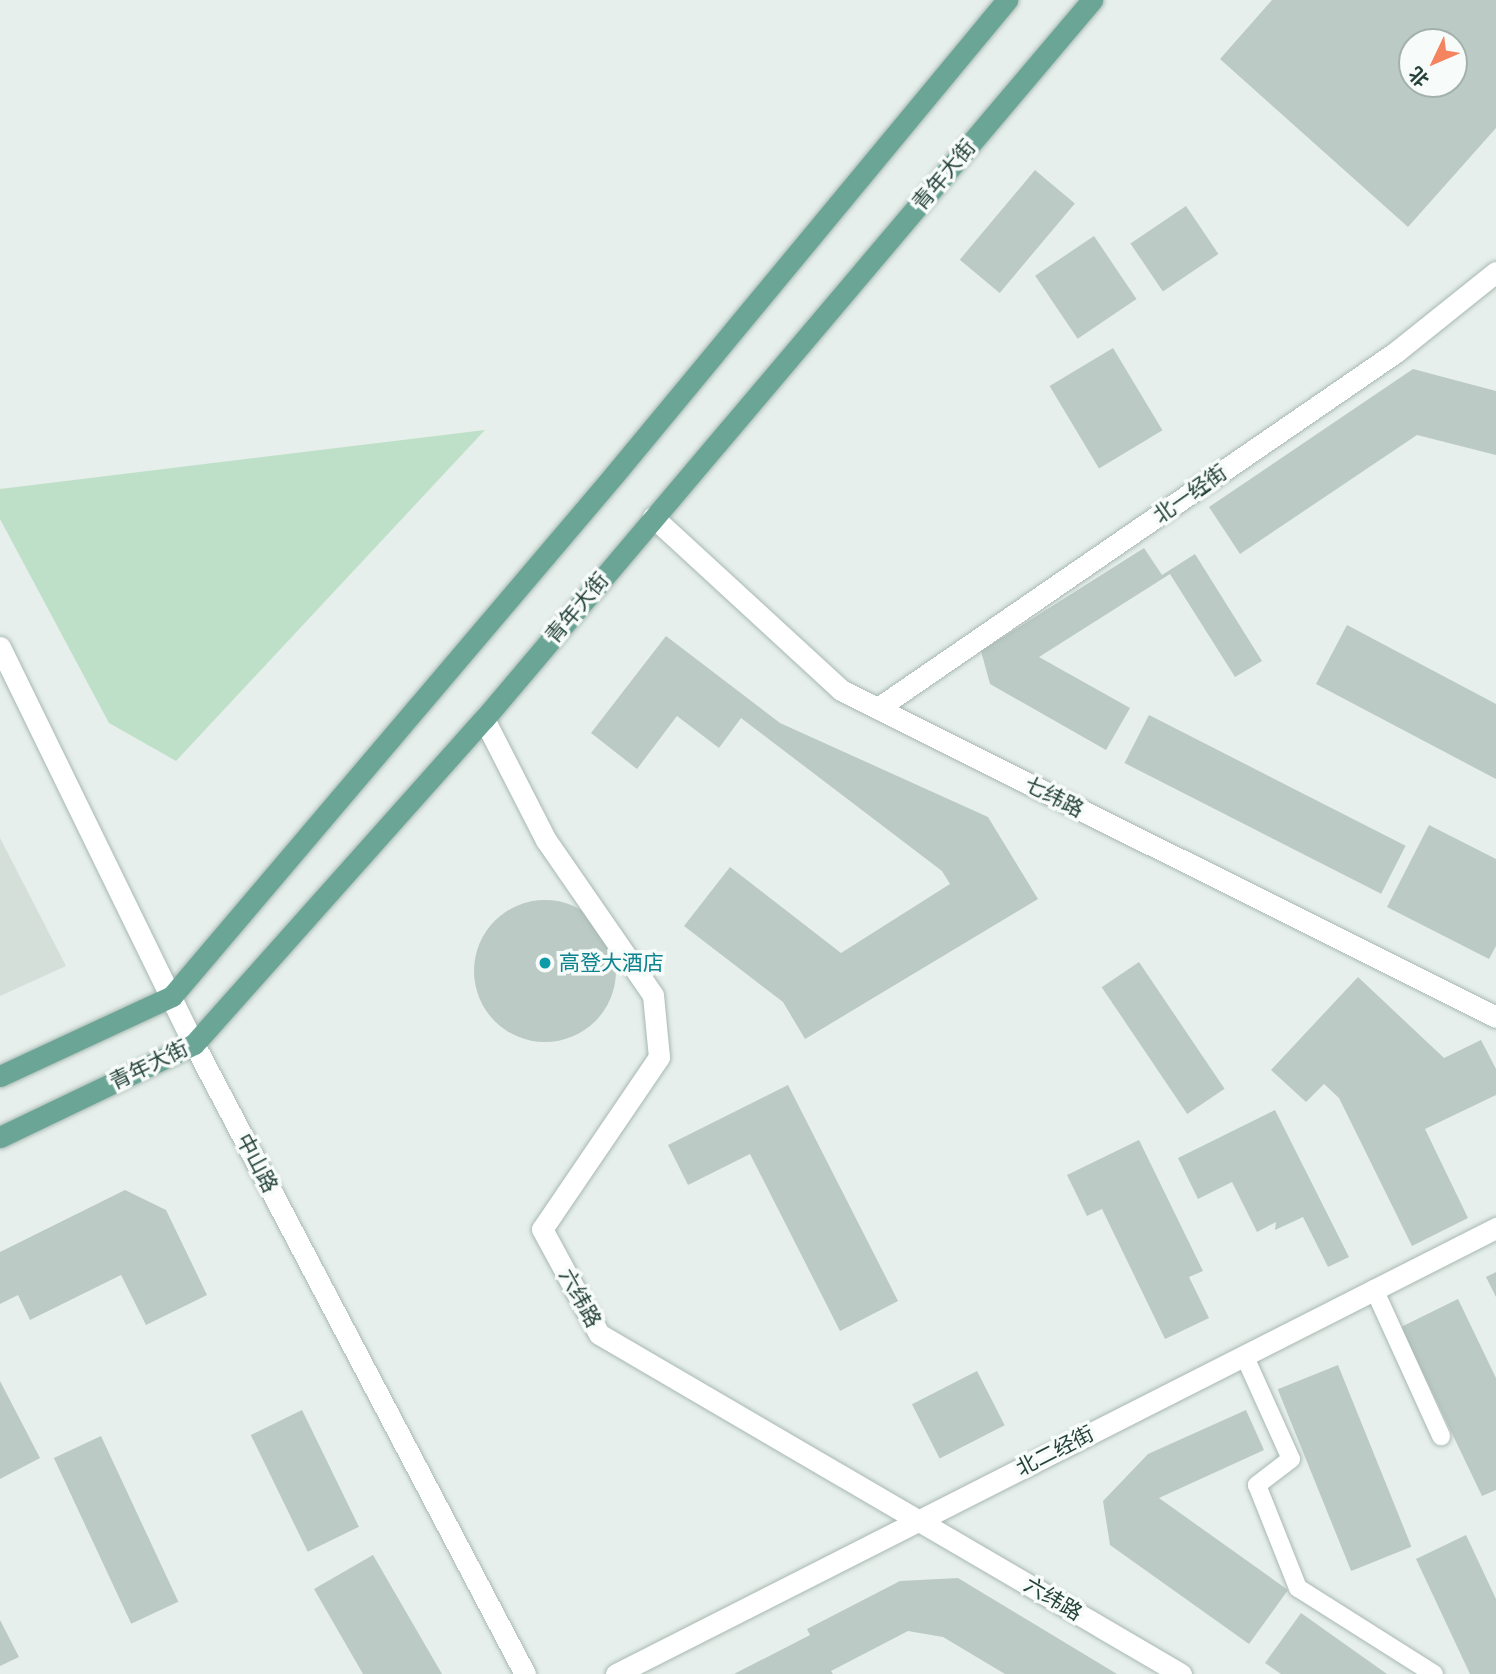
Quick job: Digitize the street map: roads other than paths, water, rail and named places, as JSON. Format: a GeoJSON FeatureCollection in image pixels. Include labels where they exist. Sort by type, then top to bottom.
{"type":"FeatureCollection","features":[{"type":"Feature","properties":{"kind":"main road"},"geometry":{"type":"LineString","coordinates":[[0,1076],[172,996],[614,475],[1007,0]]}},
{"type":"Feature","properties":{"kind":"main road","name":"青年大街"},"geometry":{"type":"LineString","coordinates":[[0,1137],[194,1044],[484,719],[1092,0]]}},
{"type":"Feature","properties":{"kind":"street","name":"北一经街"},"geometry":{"type":"LineString","coordinates":[[878,709],[1396,352],[1496,272]]}},
{"type":"Feature","properties":{"kind":"street","name":"七纬路"},"geometry":{"type":"LineString","coordinates":[[653,517],[841,690],[1496,1017]]}},
{"type":"Feature","properties":{"kind":"street","name":"中山路"},"geometry":{"type":"LineString","coordinates":[[0,647],[194,1044],[525,1674]]}},
{"type":"Feature","properties":{"kind":"street","name":"六纬路"},"geometry":{"type":"LineString","coordinates":[[484,719],[546,840],[653,995],[659,1057],[542,1229],[598,1334],[1181,1674]]}},
{"type":"Feature","properties":{"kind":"street","name":"北二经街"},"geometry":{"type":"LineString","coordinates":[[615,1674],[1496,1228]]}},
{"type":"Feature","properties":{"kind":"lane"},"geometry":{"type":"LineString","coordinates":[[1374,1289],[1441,1436]]}},
{"type":"Feature","properties":{"kind":"lane"},"geometry":{"type":"LineString","coordinates":[[1244,1355],[1290,1460],[1257,1485],[1298,1588],[1434,1674]]}},
{"type":"Feature","properties":{"kind":"place","name":"高登大酒店"},"geometry":{"type":"Point","coordinates":[545,963]}}]}
